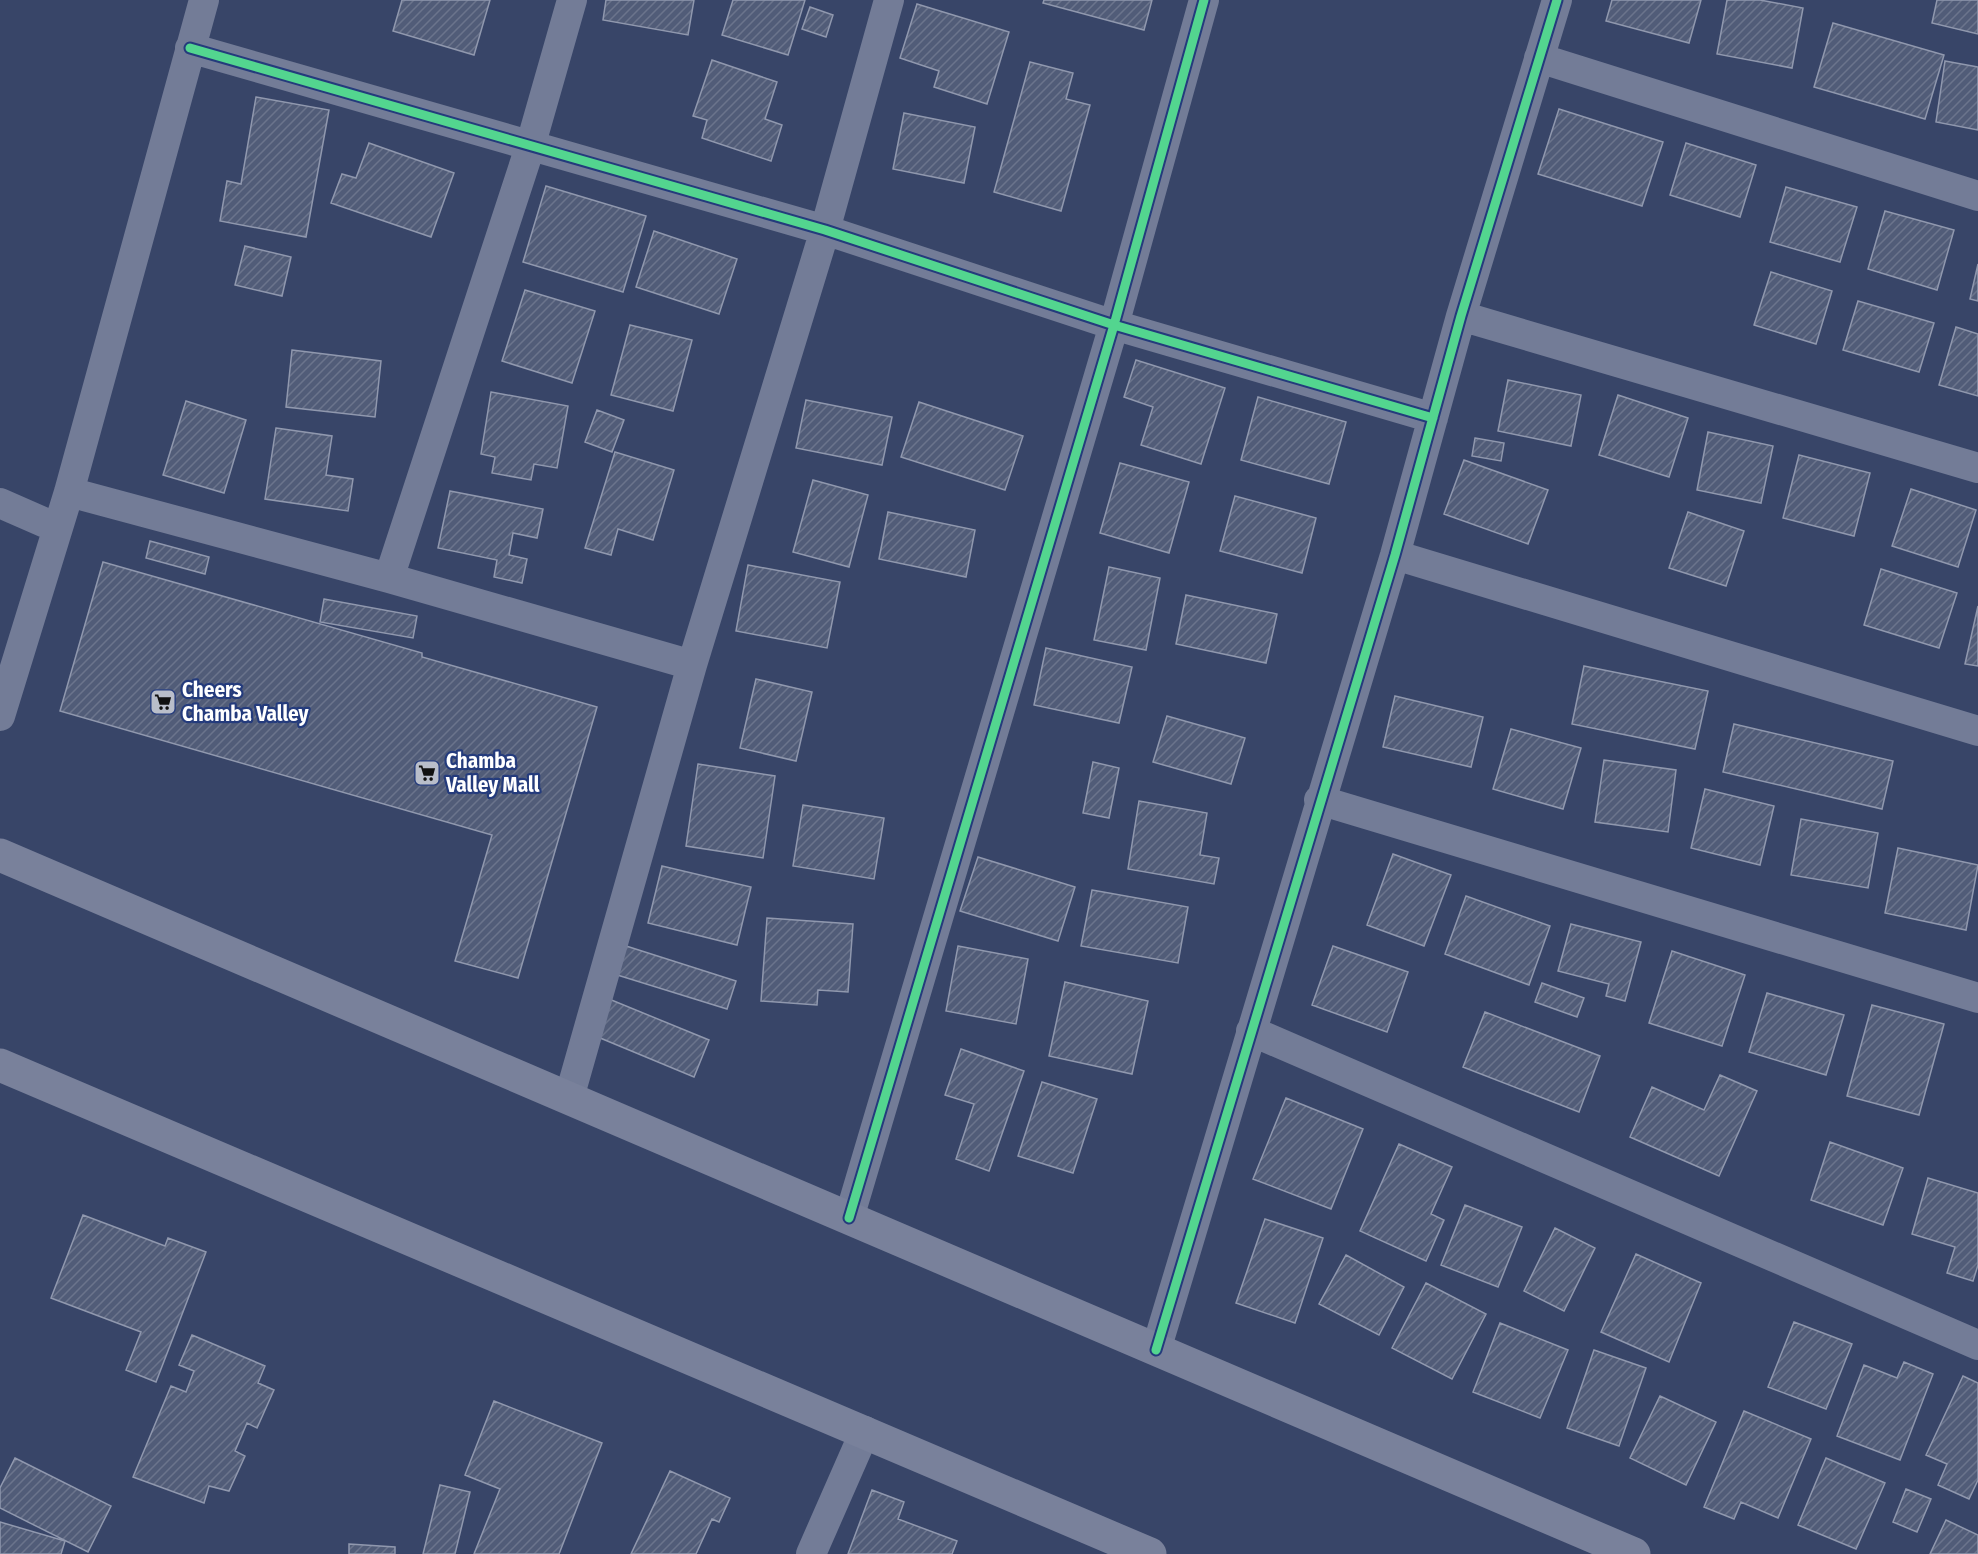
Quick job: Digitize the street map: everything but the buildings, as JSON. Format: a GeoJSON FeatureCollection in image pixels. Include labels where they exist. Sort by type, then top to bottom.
{"type":"FeatureCollection","features":[{"type":"Feature","properties":{"kind":"main road"},"geometry":{"type":"LineString","coordinates":[[0,855],[1634,1554]]}},
{"type":"Feature","properties":{"kind":"main road"},"geometry":{"type":"LineString","coordinates":[[0,1065],[865,1431],[1149,1554]]}},
{"type":"Feature","properties":{"kind":"street"},"geometry":{"type":"LineString","coordinates":[[0,716],[69,492],[204,0]]}},
{"type":"Feature","properties":{"kind":"street"},"geometry":{"type":"LineString","coordinates":[[389,578],[530,147],[572,0]]}},
{"type":"Feature","properties":{"kind":"street"},"geometry":{"type":"LineString","coordinates":[[568,1098],[692,665],[825,230],[889,0]]}},
{"type":"Feature","properties":{"kind":"street"},"geometry":{"type":"LineString","coordinates":[[849,1218],[1114,325],[1204,0]]}},
{"type":"Feature","properties":{"kind":"street"},"geometry":{"type":"LineString","coordinates":[[1156,1350],[1319,800],[1395,555],[1461,316],[1557,0]]}},
{"type":"Feature","properties":{"kind":"street"},"geometry":{"type":"LineString","coordinates":[[190,48],[825,230],[1114,325],[1433,418]]}},
{"type":"Feature","properties":{"kind":"street"},"geometry":{"type":"LineString","coordinates":[[1539,58],[1978,196]]}},
{"type":"Feature","properties":{"kind":"street"},"geometry":{"type":"LineString","coordinates":[[1461,316],[1978,468]]}},
{"type":"Feature","properties":{"kind":"street"},"geometry":{"type":"LineString","coordinates":[[69,492],[389,578],[692,665]]}},
{"type":"Feature","properties":{"kind":"street"},"geometry":{"type":"LineString","coordinates":[[0,503],[57,528]]}},
{"type":"Feature","properties":{"kind":"street"},"geometry":{"type":"LineString","coordinates":[[1395,555],[1978,731]]}},
{"type":"Feature","properties":{"kind":"street"},"geometry":{"type":"LineString","coordinates":[[1319,800],[1978,998]]}},
{"type":"Feature","properties":{"kind":"street"},"geometry":{"type":"LineString","coordinates":[[1251,1031],[1978,1344]]}},
{"type":"Feature","properties":{"kind":"street"},"geometry":{"type":"LineString","coordinates":[[811,1554],[865,1431]]}},
{"type":"Feature","properties":{"kind":"cycle path"},"geometry":{"type":"LineString","coordinates":[[849,1218],[1114,325],[1204,0]]}},
{"type":"Feature","properties":{"kind":"cycle path"},"geometry":{"type":"LineString","coordinates":[[1156,1350],[1395,555],[1461,316],[1557,0]]}},
{"type":"Feature","properties":{"kind":"cycle path"},"geometry":{"type":"LineString","coordinates":[[190,48],[825,230],[1114,325],[1433,418]]}},
{"type":"Feature","properties":{"kind":"place","name":"Cheers Chamba Valley"},"geometry":{"type":"Point","coordinates":[163,702]}},
{"type":"Feature","properties":{"kind":"place","name":"Chamba Valley Mall"},"geometry":{"type":"Point","coordinates":[427,773]}}]}
